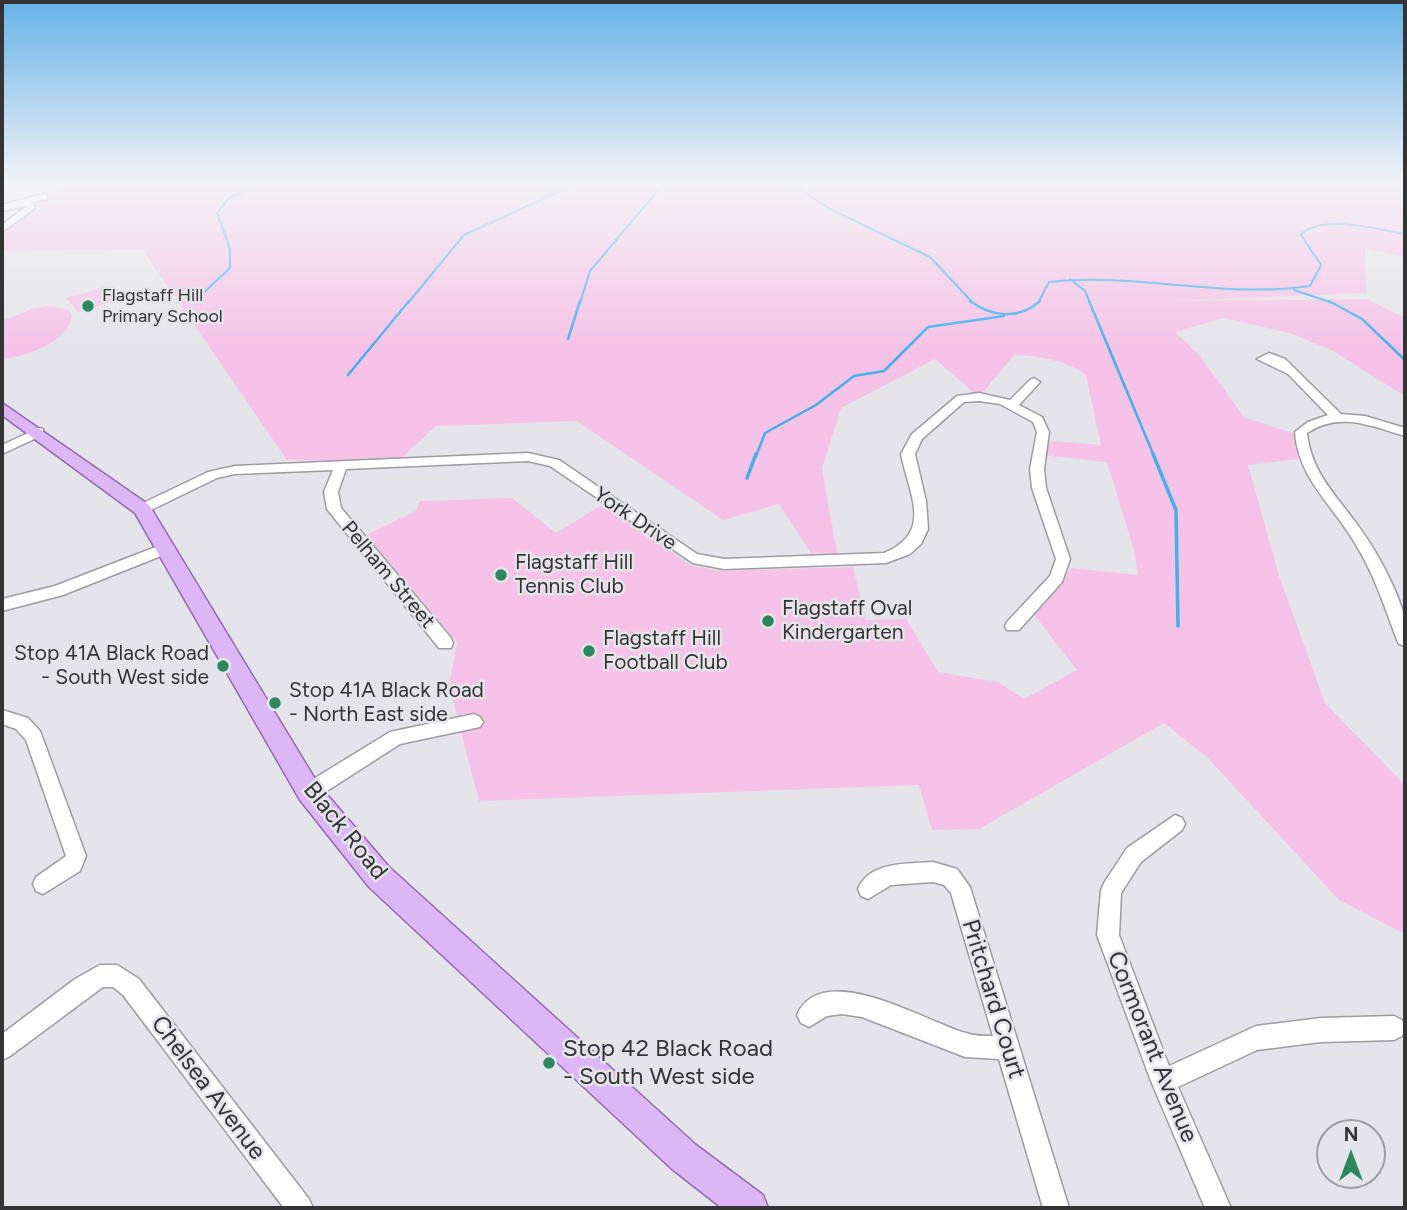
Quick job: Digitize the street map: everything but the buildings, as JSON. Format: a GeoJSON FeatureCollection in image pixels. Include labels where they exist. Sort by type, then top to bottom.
{"type":"FeatureCollection","features":[{"type":"Feature","properties":{"kind":"main road","name":"Black Road"},"geometry":{"type":"LineString","coordinates":[[2,408],[39,432],[142,509],[309,792],[389,886],[684,1157],[750,1208]]}},
{"type":"Feature","properties":{"kind":"street"},"geometry":{"type":"LineString","coordinates":[[1292,372],[1337,417]]}},
{"type":"Feature","properties":{"kind":"street"},"geometry":{"type":"LineString","coordinates":[[1013,405],[1034,382]]}},
{"type":"Feature","properties":{"kind":"street","name":"York Drive"},"geometry":{"type":"LineString","coordinates":[[142,509],[213,475],[265,467],[528,457],[554,463],[693,558],[724,564],[887,558],[907,552],[919,537],[922,517],[920,498],[908,454],[916,437],[961,399],[979,397],[1013,405],[1038,420],[1043,432],[1038,469],[1039,488],[1063,559],[1057,578],[1013,626]]}},
{"type":"Feature","properties":{"kind":"street"},"geometry":{"type":"LineString","coordinates":[[1405,432],[1377,422],[1337,417],[1312,422],[1301,432],[1300,450],[1310,471],[1360,540],[1376,568],[1405,640]]}},
{"type":"Feature","properties":{"kind":"street"},"geometry":{"type":"LineString","coordinates":[[2,450],[39,432]]}},
{"type":"Feature","properties":{"kind":"street","name":"Pelham Street"},"geometry":{"type":"LineString","coordinates":[[341,465],[331,492],[334,509],[445,643]]}},
{"type":"Feature","properties":{"kind":"street"},"geometry":{"type":"LineString","coordinates":[[2,604],[58,591],[166,548]]}},
{"type":"Feature","properties":{"kind":"street"},"geometry":{"type":"LineString","coordinates":[[2,717],[22,723],[34,736],[76,856],[73,864],[43,884]]}},
{"type":"Feature","properties":{"kind":"street"},"geometry":{"type":"LineString","coordinates":[[309,792],[396,737],[474,722]]}},
{"type":"Feature","properties":{"kind":"street","name":"Cormorant Avenue"},"geometry":{"type":"LineString","coordinates":[[1175,824],[1135,855],[1111,890],[1108,935],[1163,1081],[1217,1208]]}},
{"type":"Feature","properties":{"kind":"street","name":"Pritchard Court"},"geometry":{"type":"LineString","coordinates":[[868,889],[888,875],[933,872],[950,876],[960,887],[1056,1208]]}},
{"type":"Feature","properties":{"kind":"street","name":"Chelsea Avenue"},"geometry":{"type":"LineString","coordinates":[[2,1048],[100,976],[117,976],[131,987],[300,1208]]}},
{"type":"Feature","properties":{"kind":"street"},"geometry":{"type":"LineString","coordinates":[[809,1015],[826,1003],[866,1006],[965,1045],[1007,1046]]}},
{"type":"Feature","properties":{"kind":"street"},"geometry":{"type":"LineString","coordinates":[[1163,1081],[1256,1038],[1321,1030],[1394,1028]]}},
{"type":"Feature","properties":{"kind":"shaded area"},"geometry":{"type":"Polygon","coordinates":[[[2,238],[1405,238],[1405,257],[1365,248],[1366,293],[1173,301],[1367,299],[1405,318],[1405,396],[1333,351],[1290,333],[1223,318],[1175,332],[1200,356],[1244,417],[1295,434],[1298,459],[1248,465],[1279,576],[1325,703],[1405,785],[1405,934],[1339,900],[1208,758],[1164,723],[979,829],[932,830],[919,785],[479,801],[449,685],[457,642],[366,535],[416,511],[420,501],[512,498],[556,533],[605,503],[690,565],[719,571],[853,567],[866,620],[906,619],[938,672],[998,682],[1024,699],[1077,670],[1032,612],[1053,594],[1071,568],[1138,575],[1134,550],[1107,462],[1040,455],[1042,440],[1101,445],[1086,375],[1079,370],[1052,360],[1014,355],[979,397],[935,359],[841,408],[822,468],[837,553],[811,553],[779,504],[723,520],[577,421],[436,426],[397,462],[287,460],[142,249],[2,251],[2,238]]]}},
{"type":"Feature","properties":{"kind":"shaded area"},"geometry":{"type":"Polygon","coordinates":[[[105,287],[117,300],[78,312],[66,298],[105,287]]]}},
{"type":"Feature","properties":{"kind":"shaded area"},"geometry":{"type":"Polygon","coordinates":[[[50,306],[69,310],[72,316],[62,334],[44,347],[2,359],[2,321],[34,308],[50,306]]]}},
{"type":"Feature","properties":{"kind":"waterway"},"geometry":{"type":"LineString","coordinates":[[196,300],[230,268],[230,249],[226,238]]}},
{"type":"Feature","properties":{"kind":"waterway"},"geometry":{"type":"LineString","coordinates":[[408,303],[461,238]]}},
{"type":"Feature","properties":{"kind":"waterway"},"geometry":{"type":"LineString","coordinates":[[580,303],[590,271],[617,238]]}},
{"type":"Feature","properties":{"kind":"waterway"},"geometry":{"type":"LineString","coordinates":[[891,238],[930,257],[973,303]]}},
{"type":"Feature","properties":{"kind":"waterway"},"geometry":{"type":"LineString","coordinates":[[1072,281],[1115,280],[1245,289],[1310,286],[1321,265],[1303,238]]}},
{"type":"Feature","properties":{"kind":"waterway"},"geometry":{"type":"LineString","coordinates":[[1038,302],[1049,282],[1072,281]]}},
{"type":"Feature","properties":{"kind":"waterway"},"geometry":{"type":"LineString","coordinates":[[1072,281],[1085,291],[1090,303]]}},
{"type":"Feature","properties":{"kind":"waterway"},"geometry":{"type":"LineString","coordinates":[[1294,290],[1332,303]]}},
{"type":"Feature","properties":{"kind":"waterway"},"geometry":{"type":"LineString","coordinates":[[348,375],[409,301]]}},
{"type":"Feature","properties":{"kind":"waterway"},"geometry":{"type":"LineString","coordinates":[[568,339],[580,301]]}},
{"type":"Feature","properties":{"kind":"waterway"},"geometry":{"type":"LineString","coordinates":[[1089,301],[1154,456]]}},
{"type":"Feature","properties":{"kind":"waterway"},"geometry":{"type":"LineString","coordinates":[[973,303],[996,313],[1014,314],[1038,302]]}},
{"type":"Feature","properties":{"kind":"waterway"},"geometry":{"type":"LineString","coordinates":[[1332,303],[1362,319],[1405,360]]}},
{"type":"Feature","properties":{"kind":"waterway"},"geometry":{"type":"LineString","coordinates":[[756,456],[765,433],[816,405],[854,376],[884,371],[928,327],[1004,316]]}},
{"type":"Feature","properties":{"kind":"waterway"},"geometry":{"type":"LineString","coordinates":[[747,478],[756,454]]}},
{"type":"Feature","properties":{"kind":"waterway"},"geometry":{"type":"LineString","coordinates":[[1153,454],[1176,510],[1178,626]]}},
{"type":"Feature","properties":{"kind":"place","name":"Flagstaff Hill Primary School"},"geometry":{"type":"Point","coordinates":[88,306]}},
{"type":"Feature","properties":{"kind":"place","name":"Flagstaff Hill Tennis Club"},"geometry":{"type":"Point","coordinates":[501,575]}},
{"type":"Feature","properties":{"kind":"place","name":"Flagstaff Oval Kindergarten"},"geometry":{"type":"Point","coordinates":[768,621]}},
{"type":"Feature","properties":{"kind":"place","name":"Flagstaff Hill Football Club"},"geometry":{"type":"Point","coordinates":[589,651]}},
{"type":"Feature","properties":{"kind":"place","name":"Stop 41A Black Road - South West side"},"geometry":{"type":"Point","coordinates":[223,666]}},
{"type":"Feature","properties":{"kind":"place","name":"Stop 41A Black Road - North East side"},"geometry":{"type":"Point","coordinates":[275,703]}},
{"type":"Feature","properties":{"kind":"place","name":"Stop 42 Black Road - South West side"},"geometry":{"type":"Point","coordinates":[549,1063]}}]}
